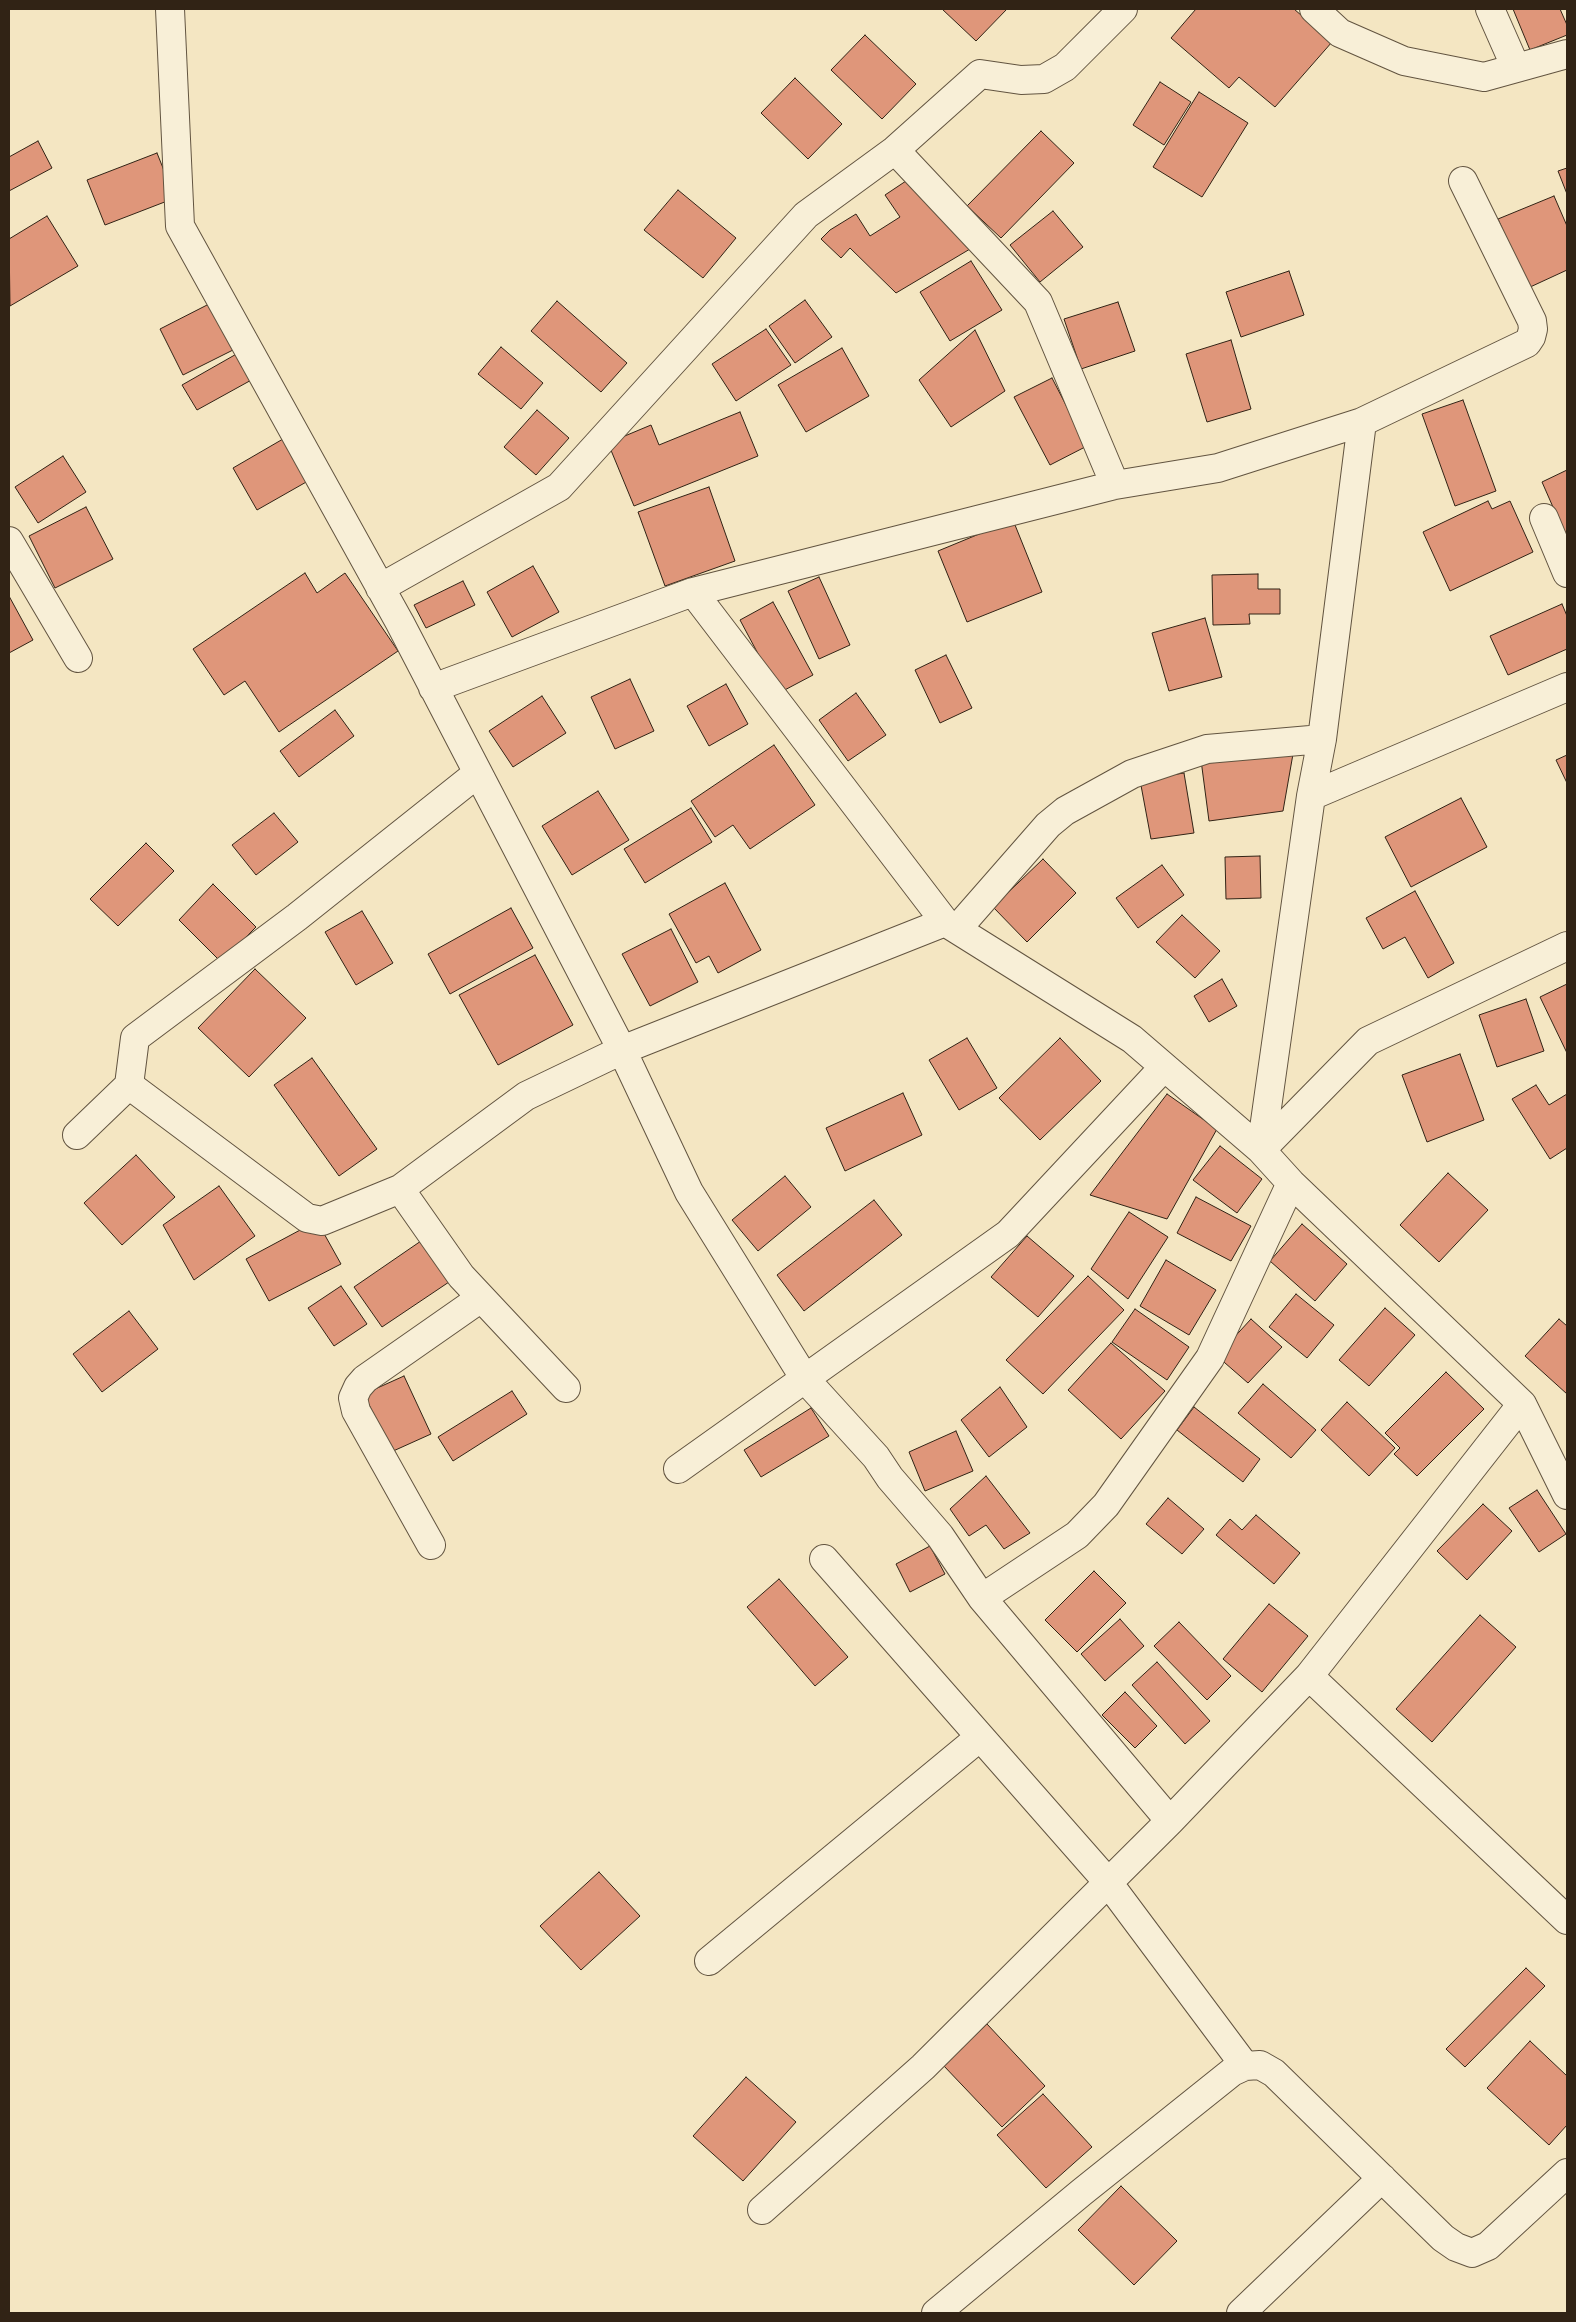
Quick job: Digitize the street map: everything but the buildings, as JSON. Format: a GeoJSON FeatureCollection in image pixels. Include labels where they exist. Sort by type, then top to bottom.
{"type":"FeatureCollection","features":[{"type":"Feature","properties":{"kind":"street"},"geometry":{"type":"LineString","coordinates":[[170,9],[180,226],[380,588],[478,773],[622,1050],[689,1192],[806,1378],[876,1457],[890,1478],[940,1536],[982,1598],[1170,1820]]}},
{"type":"Feature","properties":{"kind":"street"},"geometry":{"type":"LineString","coordinates":[[380,588],[559,487],[806,215],[895,150],[980,74],[1021,80],[1044,78],[1065,67],[1123,9]]}},
{"type":"Feature","properties":{"kind":"street"},"geometry":{"type":"LineString","coordinates":[[1314,9],[1340,33],[1404,61],[1484,77],[1567,54]]}},
{"type":"Feature","properties":{"kind":"street"},"geometry":{"type":"LineString","coordinates":[[1490,9],[1516,68]]}},
{"type":"Feature","properties":{"kind":"street"},"geometry":{"type":"LineString","coordinates":[[895,150],[1038,302],[1115,485]]}},
{"type":"Feature","properties":{"kind":"street"},"geometry":{"type":"LineString","coordinates":[[433,688],[693,592],[1115,485],[1218,468],[1362,422],[1527,343],[1531,337],[1532,321],[1463,181]]}},
{"type":"Feature","properties":{"kind":"street"},"geometry":{"type":"LineString","coordinates":[[1261,1150],[1311,796],[1322,739],[1362,422]]}},
{"type":"Feature","properties":{"kind":"street"},"geometry":{"type":"LineString","coordinates":[[1544,518],[1567,573]]}},
{"type":"Feature","properties":{"kind":"street"},"geometry":{"type":"LineString","coordinates":[[9,542],[78,658]]}},
{"type":"Feature","properties":{"kind":"street"},"geometry":{"type":"LineString","coordinates":[[693,592],[951,925],[1132,1039],[1261,1150],[1291,1183],[1522,1404],[1567,1495]]}},
{"type":"Feature","properties":{"kind":"street"},"geometry":{"type":"LineString","coordinates":[[1311,796],[1567,687]]}},
{"type":"Feature","properties":{"kind":"street"},"geometry":{"type":"LineString","coordinates":[[129,1085],[307,1218],[322,1221],[400,1189],[526,1096],[622,1050],[951,925],[1048,825],[1065,811],[1132,774],[1207,749],[1322,739]]}},
{"type":"Feature","properties":{"kind":"street"},"geometry":{"type":"LineString","coordinates":[[77,1135],[129,1085],[135,1038],[297,917],[478,773]]}},
{"type":"Feature","properties":{"kind":"street"},"geometry":{"type":"LineString","coordinates":[[1261,1150],[1368,1041],[1567,946]]}},
{"type":"Feature","properties":{"kind":"street"},"geometry":{"type":"LineString","coordinates":[[678,1469],[1008,1234],[1164,1067]]}},
{"type":"Feature","properties":{"kind":"street"},"geometry":{"type":"LineString","coordinates":[[982,1598],[1077,1535],[1106,1505],[1210,1358],[1291,1183]]}},
{"type":"Feature","properties":{"kind":"street"},"geometry":{"type":"LineString","coordinates":[[400,1189],[453,1266],[566,1388]]}},
{"type":"Feature","properties":{"kind":"street"},"geometry":{"type":"LineString","coordinates":[[431,1545],[356,1411],[353,1398],[358,1387],[366,1379],[481,1298]]}},
{"type":"Feature","properties":{"kind":"street"},"geometry":{"type":"LineString","coordinates":[[762,2210],[923,2067],[1170,1820],[1308,1676],[1522,1404]]}},
{"type":"Feature","properties":{"kind":"street"},"geometry":{"type":"LineString","coordinates":[[824,1559],[1107,1882],[1244,2066]]}},
{"type":"Feature","properties":{"kind":"street"},"geometry":{"type":"LineString","coordinates":[[1308,1676],[1567,1920]]}},
{"type":"Feature","properties":{"kind":"street"},"geometry":{"type":"LineString","coordinates":[[709,1961],[980,1737]]}},
{"type":"Feature","properties":{"kind":"street"},"geometry":{"type":"LineString","coordinates":[[936,2313],[1082,2192],[1232,2072],[1244,2066],[1260,2065],[1274,2072],[1442,2238],[1456,2247],[1472,2253],[1488,2246],[1567,2173]]}},
{"type":"Feature","properties":{"kind":"street"},"geometry":{"type":"LineString","coordinates":[[1241,2313],[1382,2178]]}}]}
